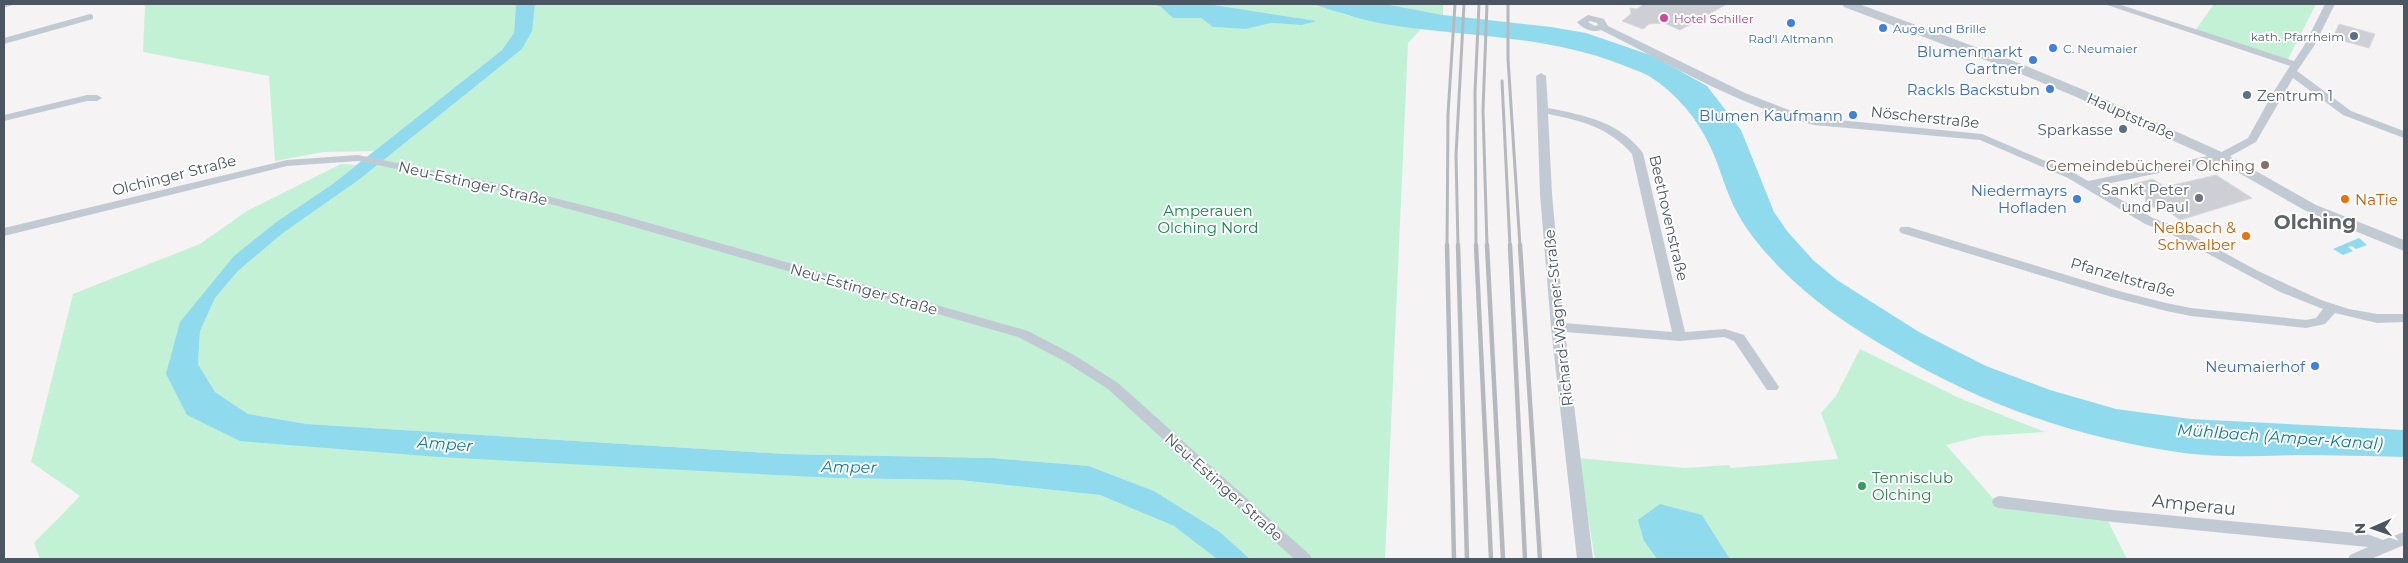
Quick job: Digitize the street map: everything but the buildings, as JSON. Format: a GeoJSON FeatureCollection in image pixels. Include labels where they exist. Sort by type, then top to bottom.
{"type":"FeatureCollection","features":[{"type":"Feature","properties":{"kind":"street"},"geometry":{"type":"LineString","coordinates":[[4,6],[10,4]]}},
{"type":"Feature","properties":{"kind":"street","name":"Hauptstraße"},"geometry":{"type":"LineString","coordinates":[[1848,4],[2028,71],[2221,157],[2311,208],[2404,246]]}},
{"type":"Feature","properties":{"kind":"street"},"geometry":{"type":"LineString","coordinates":[[2109,4],[2294,68],[2347,113],[2404,135]]}},
{"type":"Feature","properties":{"kind":"street"},"geometry":{"type":"LineString","coordinates":[[2089,184],[2221,157],[2252,140],[2309,46],[2330,4]]}},
{"type":"Feature","properties":{"kind":"street"},"geometry":{"type":"LineString","coordinates":[[4,42],[90,17]]}},
{"type":"Feature","properties":{"kind":"street","name":"Nöscherstraße"},"geometry":{"type":"LineString","coordinates":[[1602,27],[1741,95],[1803,119],[1814,122],[1982,137],[2089,184],[2149,221],[2171,229],[2276,284],[2332,308],[2377,320],[2404,318]]}},
{"type":"Feature","properties":{"kind":"street","name":"Richard-Wagner-Straße"},"geometry":{"type":"LineString","coordinates":[[1541,76],[1544,110],[1546,194],[1558,327],[1586,559]]}},
{"type":"Feature","properties":{"kind":"street"},"geometry":{"type":"LineString","coordinates":[[4,118],[87,98],[97,98]]}},
{"type":"Feature","properties":{"kind":"street","name":"Beethovenstraße"},"geometry":{"type":"LineString","coordinates":[[1544,110],[1593,121],[1616,131],[1628,140],[1637,153],[1680,337]]}},
{"type":"Feature","properties":{"kind":"street","name":"Neu-Estinger Straße"},"geometry":{"type":"LineString","coordinates":[[354,158],[495,186],[610,216],[1023,334],[1069,358],[1113,386],[1304,559]]}},
{"type":"Feature","properties":{"kind":"street","name":"Olchinger Straße"},"geometry":{"type":"LineString","coordinates":[[4,232],[278,165],[309,160],[354,158]]}},
{"type":"Feature","properties":{"kind":"street","name":"Pfanzeltstraße"},"geometry":{"type":"LineString","coordinates":[[1905,230],[2116,294],[2191,312],[2306,324],[2320,321],[2332,308]]}},
{"type":"Feature","properties":{"kind":"street"},"geometry":{"type":"LineString","coordinates":[[1558,327],[1680,337],[1725,333],[1739,338],[1772,387]]}},
{"type":"Feature","properties":{"kind":"street","name":"Amperau"},"geometry":{"type":"LineString","coordinates":[[1999,502],[2161,521],[2367,540],[2385,548]]}},
{"type":"Feature","properties":{"kind":"street"},"geometry":{"type":"LineString","coordinates":[[2356,559],[2385,548],[2404,538]]}},
{"type":"Feature","properties":{"kind":"green space"},"geometry":{"type":"Polygon","coordinates":[[[143,4],[516,4],[514,33],[502,50],[374,151],[324,152],[275,161],[269,76],[143,52],[145,7],[143,4]]]}},
{"type":"Feature","properties":{"kind":"green space","name":"Amperauen Olching Nord"},"geometry":{"type":"Polygon","coordinates":[[[535,4],[1153,4],[1161,7],[1173,18],[1201,18],[1213,27],[1246,29],[1271,23],[1302,25],[1316,21],[1208,4],[1312,4],[1349,16],[1421,29],[1408,43],[1385,559],[1250,559],[1220,532],[1154,491],[1089,466],[992,458],[784,454],[307,424],[248,414],[215,392],[198,364],[200,331],[215,298],[238,271],[283,233],[360,179],[522,49],[535,4]]]}},
{"type":"Feature","properties":{"kind":"green space"},"geometry":{"type":"Polygon","coordinates":[[[1385,4],[1443,4],[1443,15],[1385,4]]]}},
{"type":"Feature","properties":{"kind":"green space"},"geometry":{"type":"Polygon","coordinates":[[[2214,4],[2316,4],[2288,59],[2195,31],[2214,4]]]}},
{"type":"Feature","properties":{"kind":"green space"},"geometry":{"type":"Polygon","coordinates":[[[341,164],[356,165],[330,186],[180,322],[187,415],[835,478],[959,480],[1100,495],[1174,526],[1217,559],[40,559],[34,543],[80,496],[31,462],[73,294],[200,244],[247,211],[341,164]]]}},
{"type":"Feature","properties":{"kind":"green space"},"geometry":{"type":"Polygon","coordinates":[[[1860,349],[1957,397],[2045,432],[1982,436],[1946,445],[1998,504],[2107,519],[2127,559],[1730,559],[1702,515],[1644,541],[1657,559],[1595,559],[1578,458],[1685,468],[1729,465],[1731,468],[1838,459],[1821,413],[1836,396],[1860,349]]]}},
{"type":"Feature","properties":{"kind":"water","name":"Amper"},"geometry":{"type":"Polygon","coordinates":[[[516,4],[535,4],[532,31],[522,49],[360,179],[283,233],[238,271],[215,298],[200,331],[198,364],[215,392],[248,414],[307,424],[784,454],[992,458],[1089,466],[1154,491],[1220,532],[1250,559],[1217,559],[1174,526],[1100,495],[959,480],[835,478],[439,457],[240,441],[187,415],[166,374],[180,322],[234,256],[275,223],[330,186],[502,50],[514,33],[516,4]]]}},
{"type":"Feature","properties":{"kind":"water"},"geometry":{"type":"Polygon","coordinates":[[[1153,4],[1208,4],[1317,21],[1302,25],[1271,23],[1246,29],[1213,27],[1201,18],[1173,18],[1161,7],[1153,4]]]}},
{"type":"Feature","properties":{"kind":"water","name":"Mühlbach (Amper-Kanal)"},"geometry":{"type":"Polygon","coordinates":[[[1312,4],[1385,4],[1443,15],[1551,27],[1586,33],[1653,56],[1707,86],[1741,130],[1774,212],[1787,231],[1813,260],[1837,280],[1919,332],[1986,366],[2050,390],[2116,409],[2191,419],[2404,430],[2404,457],[2198,455],[2108,439],[2070,429],[1998,404],[1928,371],[1878,343],[1833,313],[1791,279],[1762,248],[1743,223],[1734,208],[1710,146],[1699,126],[1677,98],[1649,76],[1593,55],[1565,48],[1510,39],[1386,24],[1354,17],[1312,4]]]}},
{"type":"Feature","properties":{"kind":"water"},"geometry":{"type":"Polygon","coordinates":[[[2359,238],[2367,245],[2356,249],[2352,246],[2348,247],[2353,251],[2343,255],[2333,249],[2359,238]]]}},
{"type":"Feature","properties":{"kind":"water"},"geometry":{"type":"Polygon","coordinates":[[[1660,504],[1702,515],[1730,559],[1657,559],[1644,541],[1638,520],[1660,504]]]}},
{"type":"Feature","properties":{"kind":"railway"},"geometry":{"type":"LineString","coordinates":[[1447,245],[1448,114],[1455,4]]}},
{"type":"Feature","properties":{"kind":"railway"},"geometry":{"type":"LineString","coordinates":[[1458,246],[1456,155],[1464,4]]}},
{"type":"Feature","properties":{"kind":"railway"},"geometry":{"type":"LineString","coordinates":[[1476,246],[1475,92],[1479,4]]}},
{"type":"Feature","properties":{"kind":"railway"},"geometry":{"type":"LineString","coordinates":[[1487,4],[1483,110],[1487,246]]}},
{"type":"Feature","properties":{"kind":"railway"},"geometry":{"type":"LineString","coordinates":[[1508,4],[1508,59],[1520,246]]}},
{"type":"Feature","properties":{"kind":"railway"},"geometry":{"type":"LineString","coordinates":[[1502,81],[1510,246]]}},
{"type":"Feature","properties":{"kind":"railway"},"geometry":{"type":"LineString","coordinates":[[1447,245],[1454,559]]}},
{"type":"Feature","properties":{"kind":"railway"},"geometry":{"type":"LineString","coordinates":[[1458,245],[1467,559]]}},
{"type":"Feature","properties":{"kind":"railway"},"geometry":{"type":"LineString","coordinates":[[1476,245],[1491,559]]}},
{"type":"Feature","properties":{"kind":"railway"},"geometry":{"type":"LineString","coordinates":[[1487,245],[1503,559]]}},
{"type":"Feature","properties":{"kind":"railway"},"geometry":{"type":"LineString","coordinates":[[1510,245],[1525,559]]}},
{"type":"Feature","properties":{"kind":"railway"},"geometry":{"type":"LineString","coordinates":[[1520,245],[1540,559]]}},
{"type":"Feature","properties":{"kind":"place","name":"Hotel Schiller"},"geometry":{"type":"Point","coordinates":[1664,18]}},
{"type":"Feature","properties":{"kind":"place","name":"Rad'l Altmann"},"geometry":{"type":"Point","coordinates":[1791,23]}},
{"type":"Feature","properties":{"kind":"place","name":"Auge und Brille"},"geometry":{"type":"Point","coordinates":[1883,28]}},
{"type":"Feature","properties":{"kind":"place","name":"kath. Pfarrheim"},"geometry":{"type":"Point","coordinates":[2354,36]}},
{"type":"Feature","properties":{"kind":"place","name":"C. Neumaier"},"geometry":{"type":"Point","coordinates":[2053,48]}},
{"type":"Feature","properties":{"kind":"place","name":"Blumenmarkt Gartner"},"geometry":{"type":"Point","coordinates":[2033,60]}},
{"type":"Feature","properties":{"kind":"place","name":"Rackls Backstubn"},"geometry":{"type":"Point","coordinates":[2050,89]}},
{"type":"Feature","properties":{"kind":"place","name":"Zentrum 1"},"geometry":{"type":"Point","coordinates":[2247,95]}},
{"type":"Feature","properties":{"kind":"place","name":"Blumen Kaufmann"},"geometry":{"type":"Point","coordinates":[1853,115]}},
{"type":"Feature","properties":{"kind":"place","name":"Sparkasse"},"geometry":{"type":"Point","coordinates":[2123,129]}},
{"type":"Feature","properties":{"kind":"place","name":"Gemeindebücherei Olching"},"geometry":{"type":"Point","coordinates":[2265,165]}},
{"type":"Feature","properties":{"kind":"place","name":"Sankt Peter und Paul"},"geometry":{"type":"Point","coordinates":[2199,198]}},
{"type":"Feature","properties":{"kind":"place","name":"Niedermayrs Hofladen"},"geometry":{"type":"Point","coordinates":[2077,199]}},
{"type":"Feature","properties":{"kind":"place","name":"NaTie"},"geometry":{"type":"Point","coordinates":[2345,199]}},
{"type":"Feature","properties":{"kind":"place","name":"Neßbach & Schwalber"},"geometry":{"type":"Point","coordinates":[2246,236]}},
{"type":"Feature","properties":{"kind":"place","name":"Neumaierhof"},"geometry":{"type":"Point","coordinates":[2315,366]}},
{"type":"Feature","properties":{"kind":"place","name":"Tennisclub Olching"},"geometry":{"type":"Point","coordinates":[1862,486]}},
{"type":"Feature","properties":{"kind":"district","name":"Olching"},"geometry":{"type":"Point","coordinates":[2315,222]}}]}
